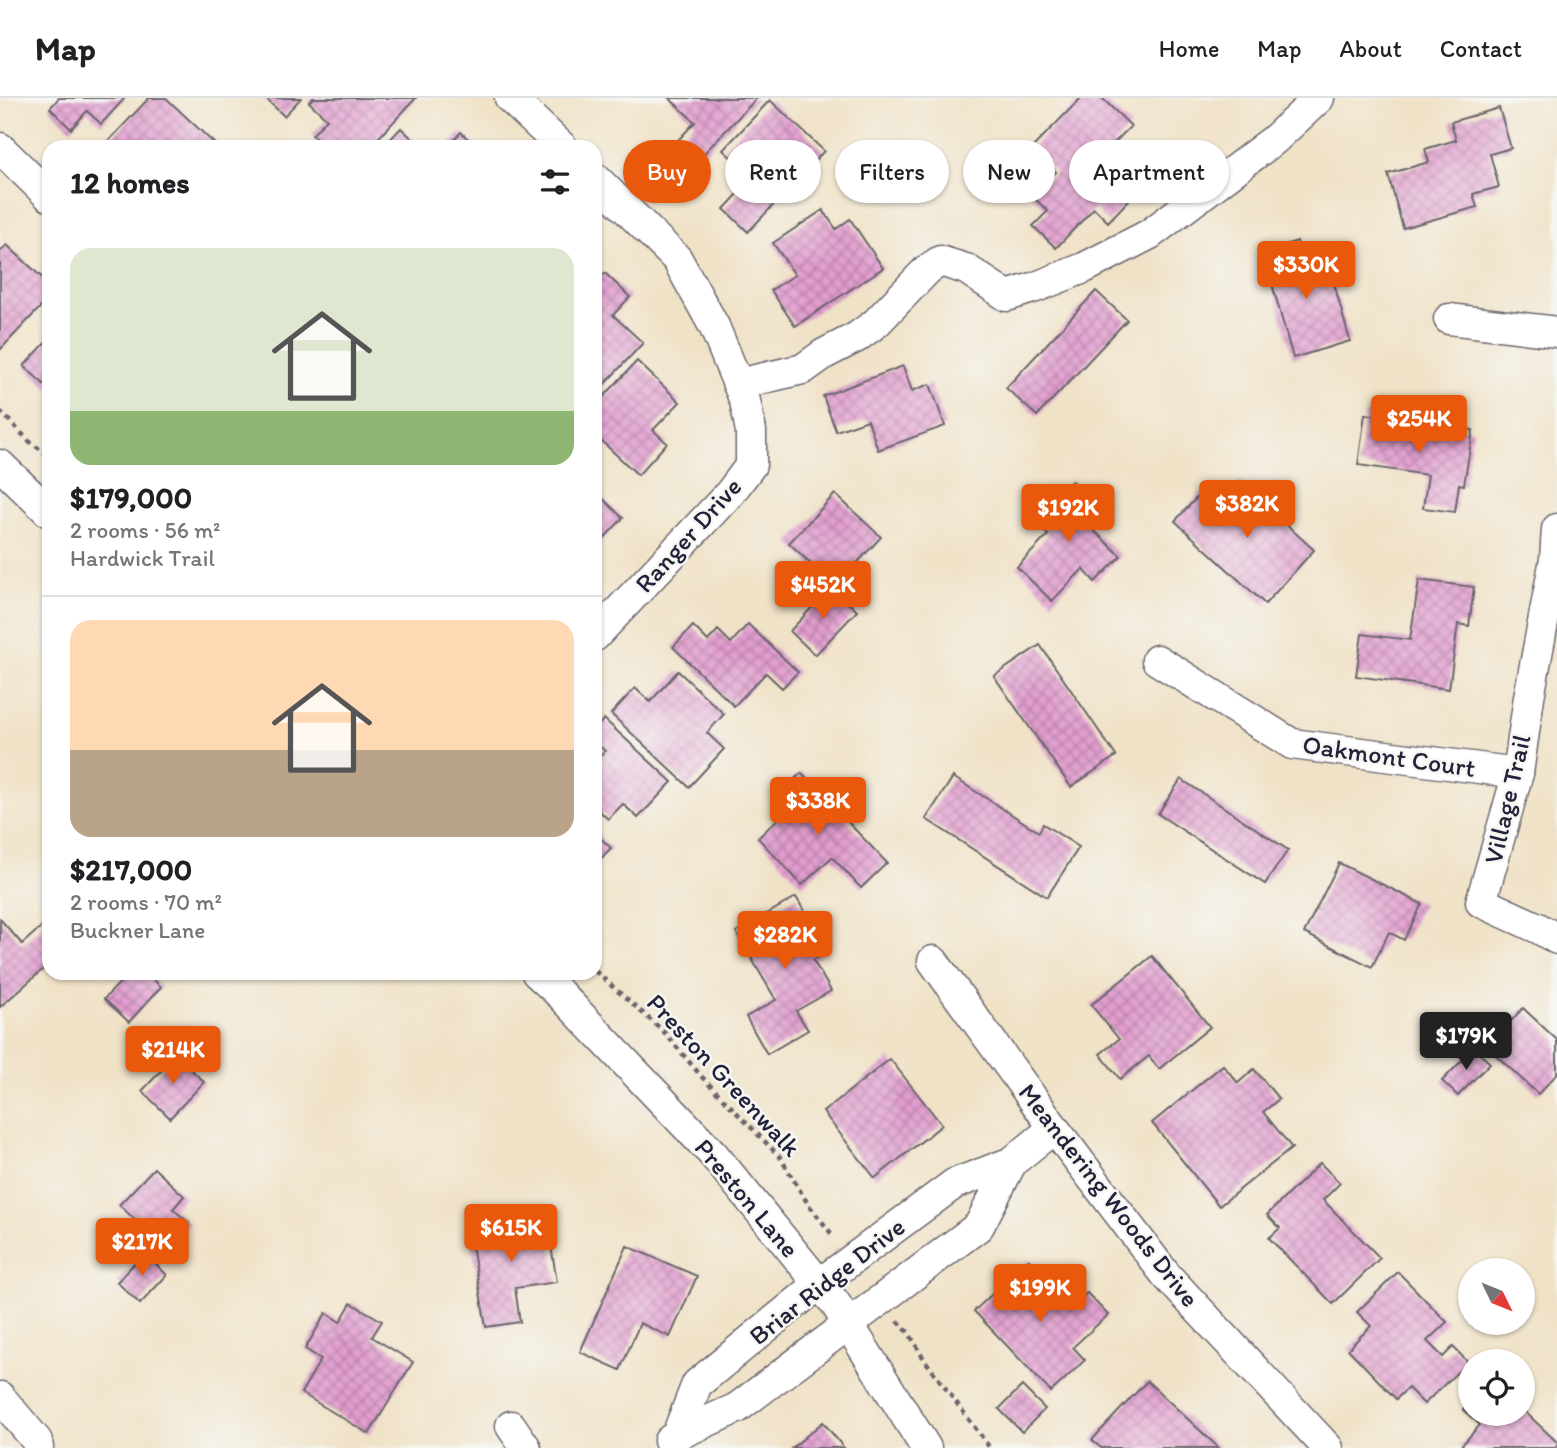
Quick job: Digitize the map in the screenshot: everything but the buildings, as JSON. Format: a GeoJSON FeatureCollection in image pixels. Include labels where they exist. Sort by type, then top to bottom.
{"type":"FeatureCollection","features":[{"type":"Feature","properties":{"kind":"street"},"geometry":{"type":"LineString","coordinates":[[510,98],[555,140]]}},
{"type":"Feature","properties":{"kind":"street"},"geometry":{"type":"LineString","coordinates":[[602,185],[677,259],[714,326],[738,384],[803,369],[824,354],[857,337],[876,323],[927,270],[940,261],[966,270],[1007,296],[1084,268],[1150,234],[1274,140],[1319,98]]}},
{"type":"Feature","properties":{"kind":"street"},"geometry":{"type":"LineString","coordinates":[[0,148],[42,189]]}},
{"type":"Feature","properties":{"kind":"street"},"geometry":{"type":"LineString","coordinates":[[1449,319],[1557,332]]}},
{"type":"Feature","properties":{"kind":"street","name":"Ranger Drive"},"geometry":{"type":"LineString","coordinates":[[602,629],[730,493],[751,465],[751,431],[745,401],[738,384]]}},
{"type":"Feature","properties":{"kind":"street"},"geometry":{"type":"LineString","coordinates":[[0,465],[42,505]]}},
{"type":"Feature","properties":{"kind":"street","name":"Village Trail"},"geometry":{"type":"LineString","coordinates":[[1557,529],[1556,559],[1529,697],[1518,773],[1481,902],[1557,939]]}},
{"type":"Feature","properties":{"kind":"street","name":"Oakmont Court"},"geometry":{"type":"LineString","coordinates":[[1157,660],[1292,744],[1518,773]]}},
{"type":"Feature","properties":{"kind":"street","name":"Meandering Woods Drive"},"geometry":{"type":"LineString","coordinates":[[933,961],[1054,1128],[1166,1275],[1328,1448]]}},
{"type":"Feature","properties":{"kind":"street","name":"Preston Lane"},"geometry":{"type":"LineString","coordinates":[[545,980],[713,1154],[819,1284],[847,1323],[926,1448]]}},
{"type":"Feature","properties":{"kind":"street","name":"Briar Ridge Drive"},"geometry":{"type":"LineString","coordinates":[[669,1441],[696,1384],[819,1284],[954,1184],[1012,1162],[1054,1128]]}},
{"type":"Feature","properties":{"kind":"street","name":"Briar Ridge Drive"},"geometry":{"type":"LineString","coordinates":[[669,1441],[737,1408],[979,1226],[1012,1162]]}},
{"type":"Feature","properties":{"kind":"street"},"geometry":{"type":"LineString","coordinates":[[747,1343],[772,1381]]}},
{"type":"Feature","properties":{"kind":"street"},"geometry":{"type":"LineString","coordinates":[[0,1397],[37,1444]]}},
{"type":"Feature","properties":{"kind":"path"},"geometry":{"type":"LineString","coordinates":[[0,411],[42,451]]}},
{"type":"Feature","properties":{"kind":"path","name":"Preston Greenwalk"},"geometry":{"type":"LineString","coordinates":[[602,977],[663,1031],[702,1077],[780,1157],[808,1204],[851,1260]]}},
{"type":"Feature","properties":{"kind":"path"},"geometry":{"type":"LineString","coordinates":[[879,1300],[888,1313],[909,1332],[924,1359],[989,1448]]}}]}
